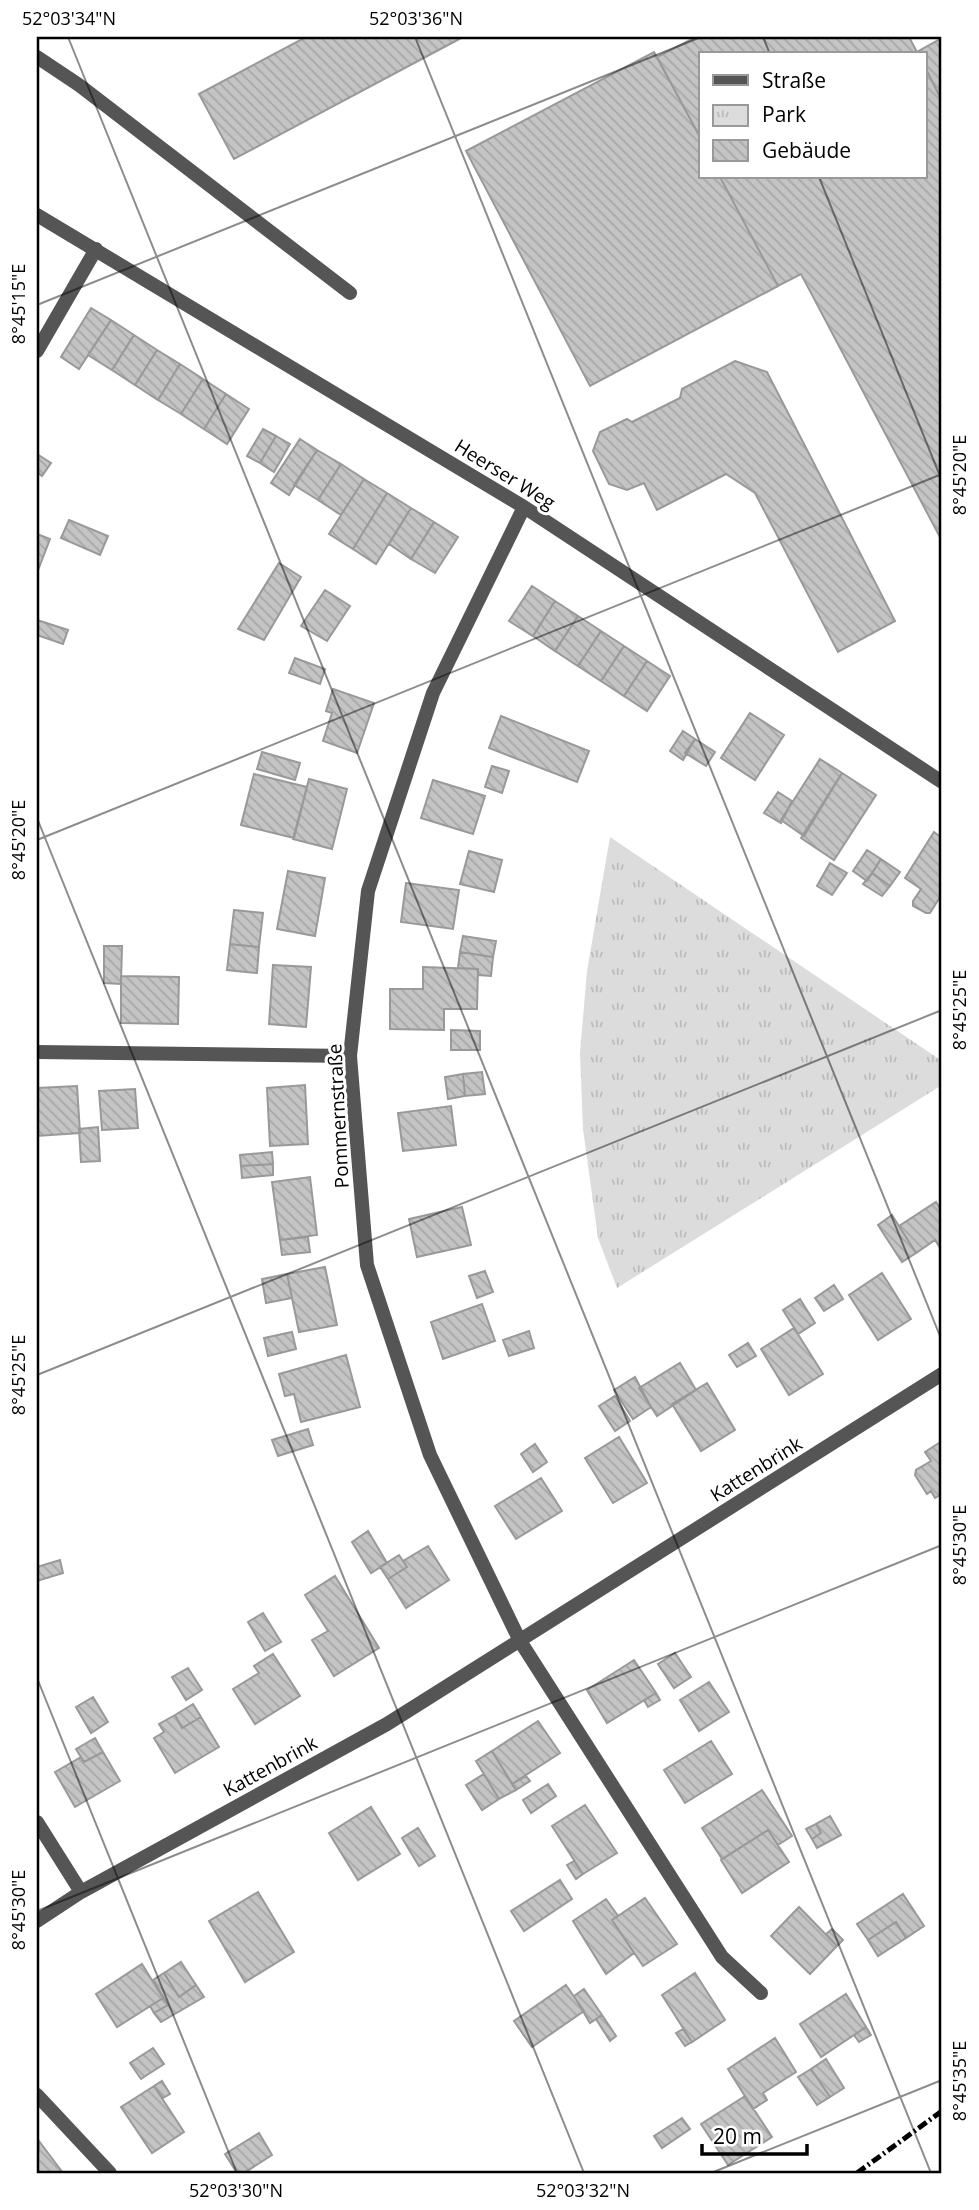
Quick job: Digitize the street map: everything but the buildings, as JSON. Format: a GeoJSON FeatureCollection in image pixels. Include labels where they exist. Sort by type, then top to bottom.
{"type":"FeatureCollection","features":[{"type":"Feature","properties":{"kind":"street"},"geometry":{"type":"LineString","coordinates":[[37,57],[79,85],[350,293]]}},
{"type":"Feature","properties":{"kind":"street","name":"Heerser Weg"},"geometry":{"type":"LineString","coordinates":[[37,215],[524,507],[942,782]]}},
{"type":"Feature","properties":{"kind":"street"},"geometry":{"type":"LineString","coordinates":[[37,351],[96,249]]}},
{"type":"Feature","properties":{"kind":"street","name":"Pommernstraße"},"geometry":{"type":"LineString","coordinates":[[520,1641],[430,1455],[367,1265],[350,1056],[368,891],[433,693],[524,507]]}},
{"type":"Feature","properties":{"kind":"street"},"geometry":{"type":"LineString","coordinates":[[37,1052],[350,1056]]}},
{"type":"Feature","properties":{"kind":"street","name":"Kattenbrink"},"geometry":{"type":"LineString","coordinates":[[37,1921],[81,1892],[387,1724],[942,1374]]}},
{"type":"Feature","properties":{"kind":"street"},"geometry":{"type":"LineString","coordinates":[[520,1641],[722,1957],[761,1993]]}},
{"type":"Feature","properties":{"kind":"street"},"geometry":{"type":"LineString","coordinates":[[37,1822],[81,1892]]}},
{"type":"Feature","properties":{"kind":"street"},"geometry":{"type":"LineString","coordinates":[[37,2095],[110,2173]]}},
{"type":"Feature","properties":{"kind":"green space"},"geometry":{"type":"Polygon","coordinates":[[[610,837],[942,1061],[942,1085],[617,1288],[598,1238],[583,1129],[580,1053],[587,971],[610,837]]]}},
{"type":"Feature","properties":{"kind":"railway"},"geometry":{"type":"LineString","coordinates":[[857,2173],[942,2111]]}}]}
